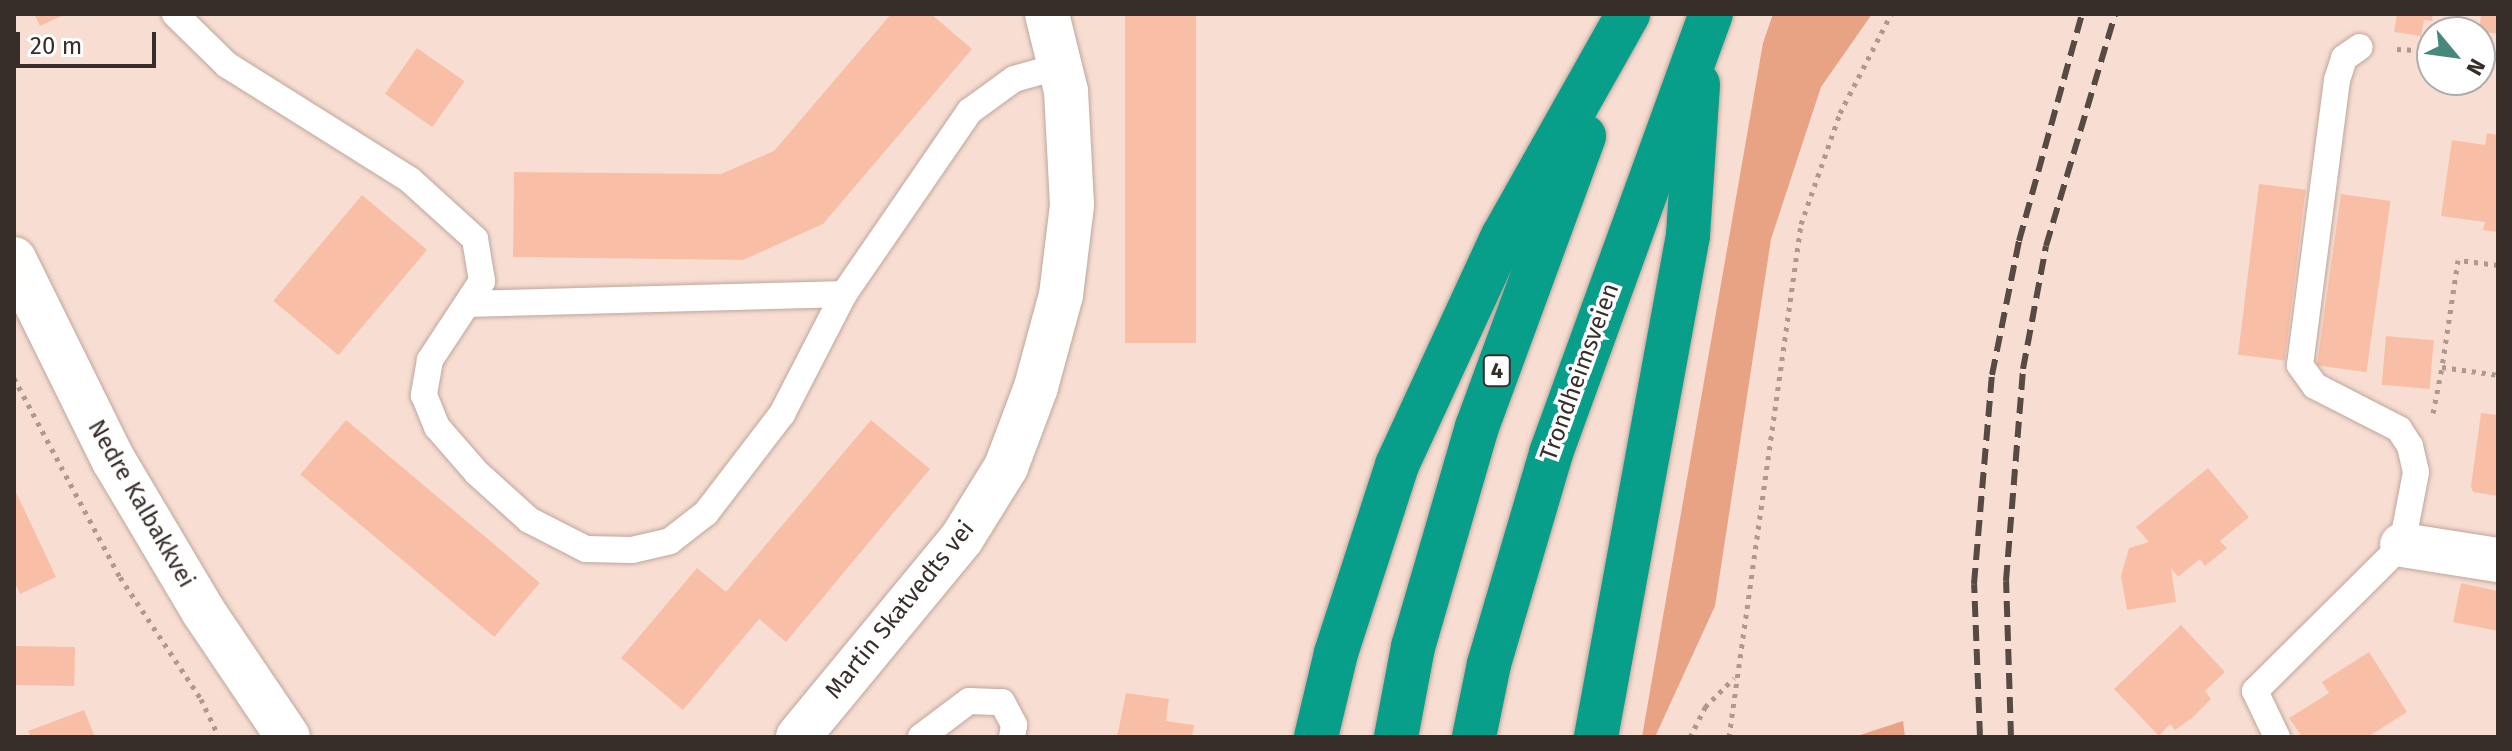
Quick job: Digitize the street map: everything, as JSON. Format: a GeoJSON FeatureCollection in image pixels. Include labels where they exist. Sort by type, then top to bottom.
{"type":"FeatureCollection","features":[{"type":"Feature","properties":{"kind":"highway"},"geometry":{"type":"LineString","coordinates":[[1316,737],[1336,653],[1397,465],[1503,236],[1629,14]]}},
{"type":"Feature","properties":{"kind":"highway","name":"4"},"geometry":{"type":"LineString","coordinates":[[1396,737],[1413,647],[1477,427],[1629,14]]}},
{"type":"Feature","properties":{"kind":"highway"},"geometry":{"type":"LineString","coordinates":[[1596,737],[1688,235],[1705,32]]}},
{"type":"Feature","properties":{"kind":"highway","name":"Trondheimsveien"},"geometry":{"type":"LineString","coordinates":[[1474,737],[1489,664],[1551,453],[1705,32]]}},
{"type":"Feature","properties":{"kind":"street","name":"Martin Skatvedts vei"},"geometry":{"type":"LineString","coordinates":[[798,737],[962,538],[1006,467],[1036,387],[1061,295],[1072,205],[1060,66],[1047,14]]}},
{"type":"Feature","properties":{"kind":"street","name":"Nedre Kalbakkvei"},"geometry":{"type":"LineString","coordinates":[[14,259],[114,461],[203,611],[288,737]]}},
{"type":"Feature","properties":{"kind":"street"},"geometry":{"type":"LineString","coordinates":[[2402,545],[2498,560]]}},
{"type":"Feature","properties":{"kind":"lane"},"geometry":{"type":"LineString","coordinates":[[175,14],[227,65],[410,180],[475,239],[482,281],[430,360],[424,395],[437,427],[477,473],[529,520],[586,549],[632,550],[670,541],[706,513],[747,465],[782,414],[844,294],[970,111],[1014,79],[1060,66]]}},
{"type":"Feature","properties":{"kind":"lane"},"geometry":{"type":"LineString","coordinates":[[2277,737],[2255,691],[2402,545],[2416,472],[2410,446],[2386,418],[2344,405],[2315,386],[2300,365],[2337,80],[2344,58],[2360,47]]}},
{"type":"Feature","properties":{"kind":"lane"},"geometry":{"type":"LineString","coordinates":[[469,304],[844,294]]}},
{"type":"Feature","properties":{"kind":"lane"},"geometry":{"type":"LineString","coordinates":[[921,737],[969,701],[1002,702],[1014,725],[1012,737]]}},
{"type":"Feature","properties":{"kind":"path"},"geometry":{"type":"LineString","coordinates":[[1729,737],[1801,224],[1840,113],[1891,14]]}},
{"type":"Feature","properties":{"kind":"path"},"geometry":{"type":"LineString","coordinates":[[2498,265],[2458,260],[2442,367],[2498,375]]}},
{"type":"Feature","properties":{"kind":"path"},"geometry":{"type":"LineString","coordinates":[[1690,737],[1705,707],[1736,676]]}},
{"type":"Feature","properties":{"kind":"shaded area"},"geometry":{"type":"Polygon","coordinates":[[[1773,14],[1872,14],[1821,87],[1771,239],[1715,606],[1655,737],[1642,737],[1763,43],[1773,14]]]}},
{"type":"Feature","properties":{"kind":"shaded area"},"geometry":{"type":"Polygon","coordinates":[[[1903,721],[1905,737],[1854,737],[1903,721]]]}},
{"type":"Feature","properties":{"kind":"building"},"geometry":{"type":"Polygon","coordinates":[[[34,14],[66,14],[40,26],[34,14]]]}},
{"type":"Feature","properties":{"kind":"building"},"geometry":{"type":"Polygon","coordinates":[[[891,14],[931,14],[972,49],[823,224],[743,260],[513,257],[514,172],[721,174],[774,151],[891,14]]]}},
{"type":"Feature","properties":{"kind":"building"},"geometry":{"type":"Polygon","coordinates":[[[1125,14],[1196,14],[1196,343],[1125,343],[1125,14]]]}},
{"type":"Feature","properties":{"kind":"building"},"geometry":{"type":"Polygon","coordinates":[[[2397,14],[2433,14],[2416,16],[2416,35],[2394,32],[2397,14]]]}},
{"type":"Feature","properties":{"kind":"building"},"geometry":{"type":"Polygon","coordinates":[[[2498,14],[2498,34],[2496,16],[2481,16],[2498,14]]]}},
{"type":"Feature","properties":{"kind":"building"},"geometry":{"type":"Polygon","coordinates":[[[417,48],[465,81],[432,127],[385,94],[417,48]]]}},
{"type":"Feature","properties":{"kind":"building"},"geometry":{"type":"Polygon","coordinates":[[[2487,133],[2498,135],[2498,232],[2483,230],[2485,222],[2441,216],[2452,140],[2485,145],[2487,133]]]}},
{"type":"Feature","properties":{"kind":"building"},"geometry":{"type":"Polygon","coordinates":[[[2259,184],[2306,190],[2285,360],[2238,355],[2259,184]]]}},
{"type":"Feature","properties":{"kind":"building"},"geometry":{"type":"Polygon","coordinates":[[[2341,194],[2391,201],[2366,372],[2317,365],[2341,194]]]}},
{"type":"Feature","properties":{"kind":"building"},"geometry":{"type":"Polygon","coordinates":[[[362,195],[427,250],[338,355],[273,301],[362,195]]]}},
{"type":"Feature","properties":{"kind":"building"},"geometry":{"type":"Polygon","coordinates":[[[2386,336],[2434,340],[2430,389],[2382,385],[2386,336]]]}},
{"type":"Feature","properties":{"kind":"building"},"geometry":{"type":"Polygon","coordinates":[[[2481,413],[2498,415],[2498,496],[2473,492],[2471,486],[2481,413]]]}},
{"type":"Feature","properties":{"kind":"building"},"geometry":{"type":"Polygon","coordinates":[[[346,420],[540,583],[494,637],[300,474],[346,420]]]}},
{"type":"Feature","properties":{"kind":"building"},"geometry":{"type":"Polygon","coordinates":[[[871,420],[930,469],[786,642],[759,619],[683,710],[621,658],[697,568],[726,592],[871,420]]]}},
{"type":"Feature","properties":{"kind":"building"},"geometry":{"type":"Polygon","coordinates":[[[2208,468],[2249,517],[2220,541],[2227,548],[2205,566],[2200,559],[2178,577],[2171,568],[2176,602],[2127,610],[2121,576],[2129,548],[2149,542],[2136,527],[2208,468]]]}},
{"type":"Feature","properties":{"kind":"building"},"geometry":{"type":"Polygon","coordinates":[[[14,488],[56,577],[20,594],[14,581],[14,488]]]}},
{"type":"Feature","properties":{"kind":"building"},"geometry":{"type":"Polygon","coordinates":[[[2461,583],[2498,591],[2498,631],[2453,622],[2461,583]]]}},
{"type":"Feature","properties":{"kind":"building"},"geometry":{"type":"Polygon","coordinates":[[[2181,625],[2225,672],[2205,691],[2211,699],[2192,718],[2175,730],[2170,724],[2159,736],[2114,689],[2181,625]]]}},
{"type":"Feature","properties":{"kind":"building"},"geometry":{"type":"Polygon","coordinates":[[[14,646],[75,647],[74,686],[14,685],[14,646]]]}},
{"type":"Feature","properties":{"kind":"building"},"geometry":{"type":"Polygon","coordinates":[[[2369,652],[2407,712],[2368,737],[2302,737],[2289,718],[2329,693],[2322,682],[2369,652]]]}},
{"type":"Feature","properties":{"kind":"building"},"geometry":{"type":"Polygon","coordinates":[[[1126,693],[1169,699],[1166,721],[1194,725],[1192,737],[1117,737],[1126,693]]]}},
{"type":"Feature","properties":{"kind":"building"},"geometry":{"type":"Polygon","coordinates":[[[84,710],[95,737],[31,737],[28,731],[84,710]]]}},
{"type":"Feature","properties":{"kind":"railway"},"geometry":{"type":"LineString","coordinates":[[1980,737],[1974,584],[1992,375],[2019,241],[2082,14]]}},
{"type":"Feature","properties":{"kind":"railway"},"geometry":{"type":"LineString","coordinates":[[2011,737],[2006,581],[2023,369],[2046,246],[2115,14]]}}]}
